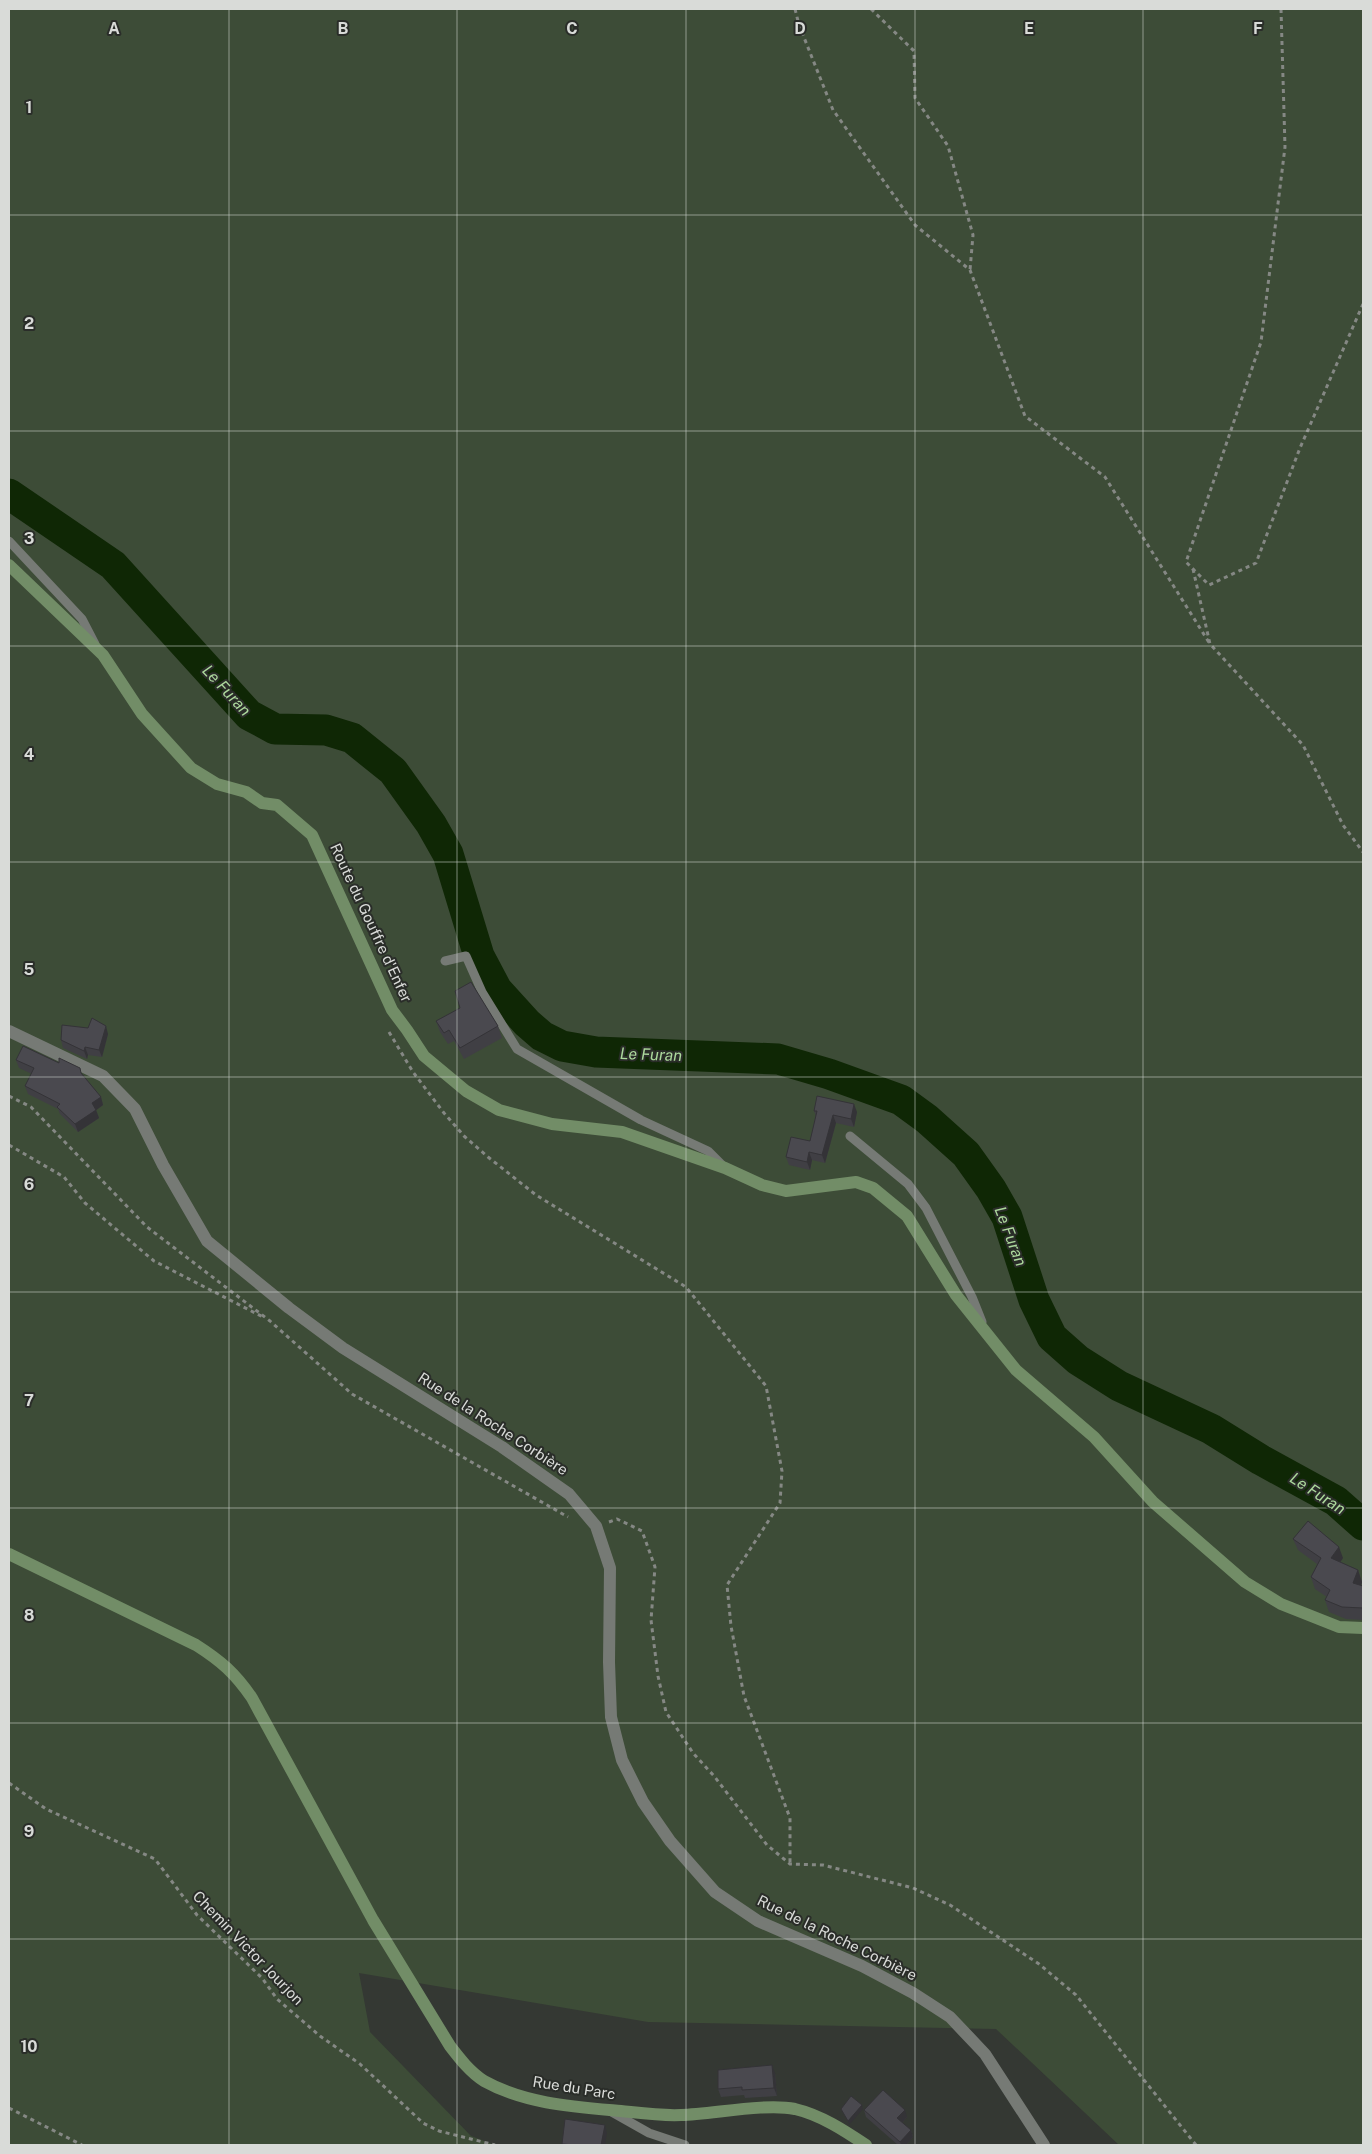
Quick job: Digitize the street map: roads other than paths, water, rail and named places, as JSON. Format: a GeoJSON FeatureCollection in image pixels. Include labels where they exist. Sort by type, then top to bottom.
{"type":"FeatureCollection","features":[{"type":"Feature","properties":{"kind":"street","name":"Route du Gouffre d'Enfer"},"geometry":{"type":"LineString","coordinates":[[9,565],[99,651],[142,714],[191,768],[217,784],[246,792],[262,803],[277,805],[312,835],[392,1010],[424,1056],[466,1091],[499,1110],[552,1124],[622,1132],[725,1168],[762,1185],[786,1191],[856,1182],[873,1188],[907,1216],[956,1295],[986,1335],[1016,1370],[1094,1436],[1153,1502],[1245,1582],[1281,1604],[1339,1627],[1363,1628]]}},
{"type":"Feature","properties":{"kind":"street","name":"Rue de la Roche Corbière"},"geometry":{"type":"LineString","coordinates":[[9,1032],[103,1076],[135,1109],[207,1241],[289,1308],[342,1348],[502,1447],[570,1494],[596,1526],[610,1568],[609,1662],[611,1717],[622,1760],[643,1802],[670,1841],[715,1892],[758,1921],[862,1966],[913,1992],[950,2018],[985,2054],[1044,2145]]}},
{"type":"Feature","properties":{"kind":"street","name":"Rue du Parc"},"geometry":{"type":"LineString","coordinates":[[9,1554],[196,1645],[223,1662],[238,1678],[252,1698],[351,1879],[450,2046],[464,2064],[483,2080],[501,2089],[532,2100],[607,2110],[680,2115],[765,2108],[794,2109],[832,2124],[866,2145]]}},
{"type":"Feature","properties":{"kind":"lane"},"geometry":{"type":"LineString","coordinates":[[9,541],[82,618],[99,651]]}},
{"type":"Feature","properties":{"kind":"lane"},"geometry":{"type":"LineString","coordinates":[[445,961],[466,956],[482,992],[517,1049],[641,1120],[708,1151],[725,1168]]}},
{"type":"Feature","properties":{"kind":"lane"},"geometry":{"type":"LineString","coordinates":[[850,1136],[908,1184],[926,1208],[972,1297],[986,1335]]}},
{"type":"Feature","properties":{"kind":"lane"},"geometry":{"type":"LineString","coordinates":[[607,2110],[649,2133],[685,2145]]}},
{"type":"Feature","properties":{"kind":"waterway","name":"Le Furan"},"geometry":{"type":"LineString","coordinates":[[9,494],[113,565],[249,715],[275,729],[326,730],[352,738],[393,771],[431,824],[448,854],[479,956],[497,990],[527,1023],[542,1036],[562,1046],[596,1052],[778,1059],[829,1074],[901,1100],[927,1119],[966,1154],[991,1189],[1007,1217],[1034,1300],[1052,1337],[1078,1360],[1119,1386],[1211,1429],[1261,1460],[1336,1501],[1363,1525]]}}]}
